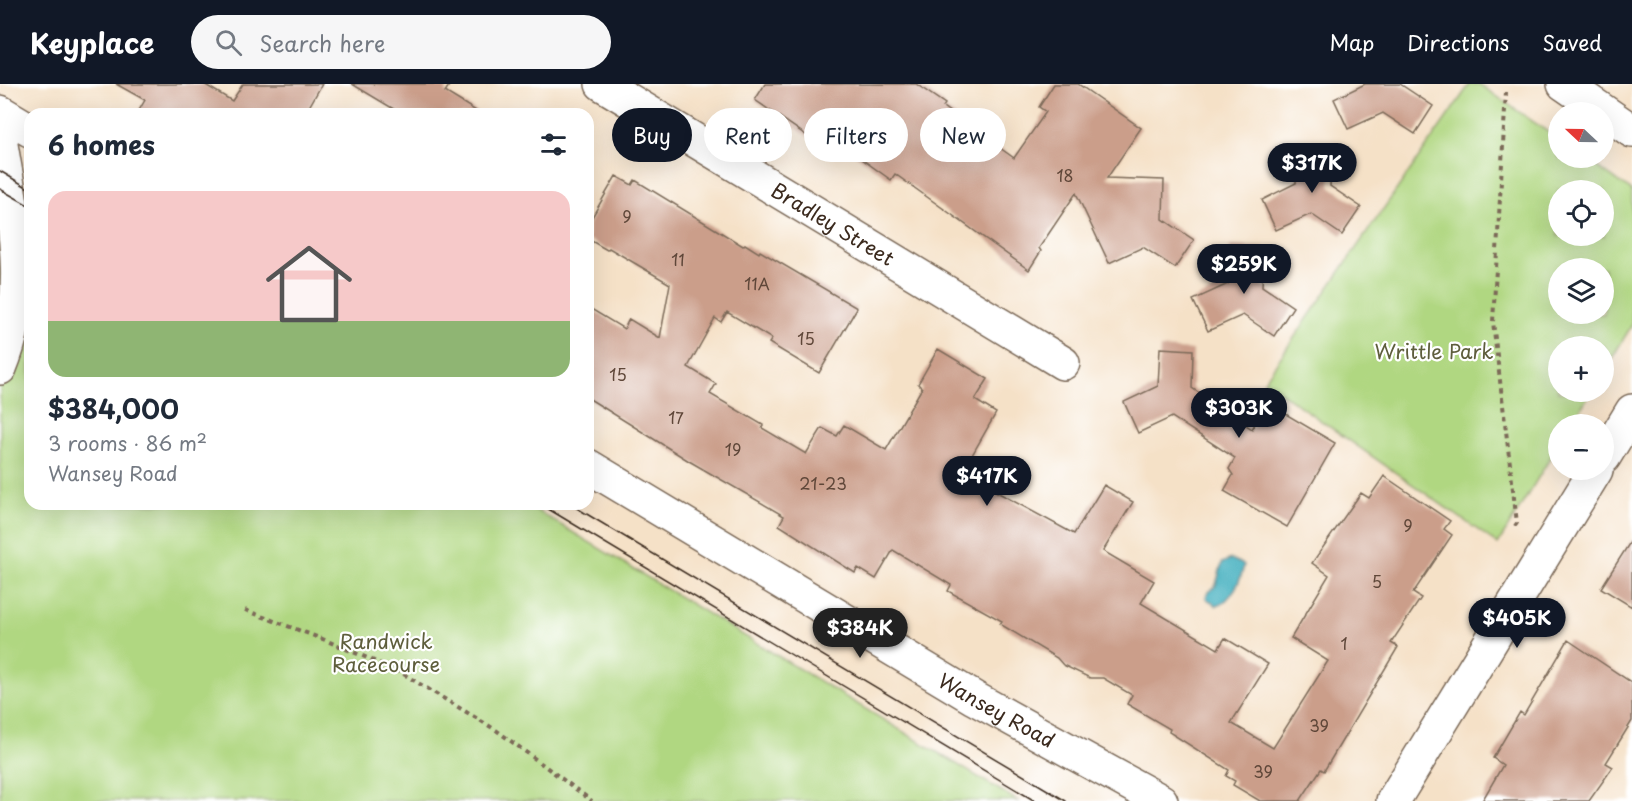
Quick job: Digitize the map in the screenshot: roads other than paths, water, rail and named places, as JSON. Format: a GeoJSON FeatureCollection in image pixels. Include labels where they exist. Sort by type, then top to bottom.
{"type":"FeatureCollection","features":[{"type":"Feature","properties":{"kind":"street","name":"Bradley Street"},"geometry":{"type":"LineString","coordinates":[[602,84],[1063,363]]}},
{"type":"Feature","properties":{"kind":"street"},"geometry":{"type":"LineString","coordinates":[[1564,84],[1632,131]]}},
{"type":"Feature","properties":{"kind":"street"},"geometry":{"type":"LineString","coordinates":[[0,112],[24,126]]}},
{"type":"Feature","properties":{"kind":"street"},"geometry":{"type":"LineString","coordinates":[[0,139],[14,217],[19,285],[15,318],[0,368]]}},
{"type":"Feature","properties":{"kind":"street"},"geometry":{"type":"LineString","coordinates":[[1614,441],[1632,411]]}},
{"type":"Feature","properties":{"kind":"street","name":"Wansey Road"},"geometry":{"type":"LineString","coordinates":[[594,470],[974,698],[1161,801]]}},
{"type":"Feature","properties":{"kind":"street"},"geometry":{"type":"LineString","coordinates":[[1394,801],[1590,480]]}},
{"type":"Feature","properties":{"kind":"water"},"geometry":{"type":"Polygon","coordinates":[[[1231,559],[1244,565],[1243,571],[1231,594],[1217,606],[1206,598],[1207,594],[1216,585],[1222,563],[1231,559]]]}},
{"type":"Feature","properties":{"kind":"tram line"},"geometry":{"type":"LineString","coordinates":[[0,171],[24,185]]}},
{"type":"Feature","properties":{"kind":"tram line"},"geometry":{"type":"LineString","coordinates":[[0,189],[24,203]]}},
{"type":"Feature","properties":{"kind":"tram line"},"geometry":{"type":"LineString","coordinates":[[550,510],[1035,801]]}},
{"type":"Feature","properties":{"kind":"tram line"},"geometry":{"type":"LineString","coordinates":[[580,510],[1066,801]]}},
{"type":"Feature","properties":{"kind":"park label","name":"Writtle Park"},"geometry":{"type":"Point","coordinates":[1434,351]}},
{"type":"Feature","properties":{"kind":"park label","name":"Randwick Racecourse"},"geometry":{"type":"Point","coordinates":[386,652]}}]}
